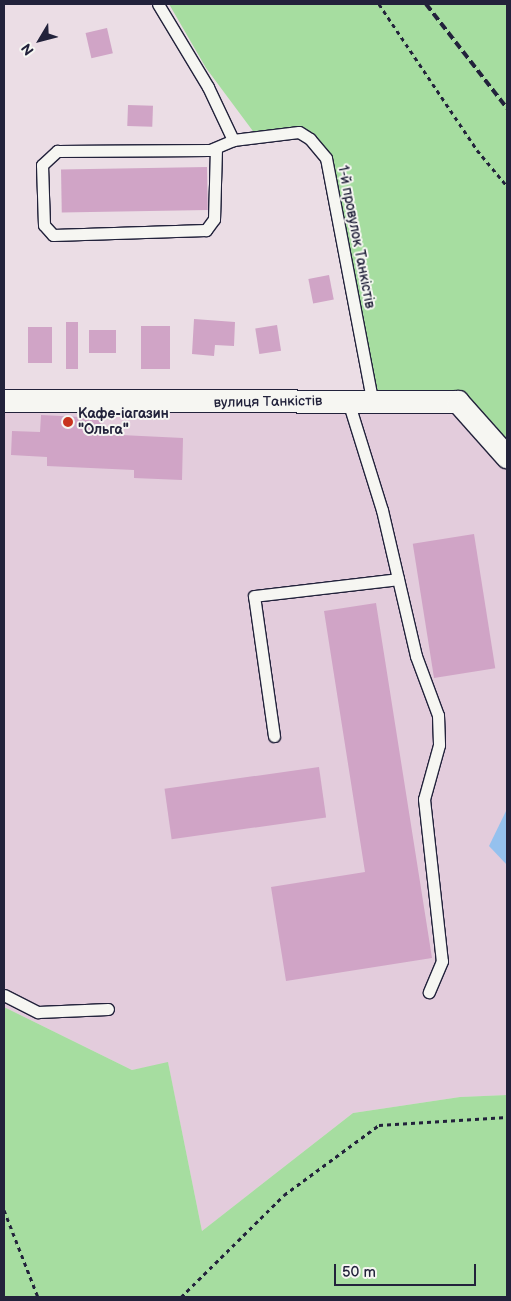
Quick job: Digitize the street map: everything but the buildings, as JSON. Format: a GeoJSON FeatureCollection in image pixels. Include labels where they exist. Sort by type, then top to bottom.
{"type":"FeatureCollection","features":[{"type":"Feature","properties":{"kind":"street","name":"вулиця Танкістів"},"geometry":{"type":"LineString","coordinates":[[4,401],[372,400],[458,402],[507,457]]}},
{"type":"Feature","properties":{"kind":"lane"},"geometry":{"type":"LineString","coordinates":[[158,4],[208,87],[233,140],[216,148],[57,152],[42,165],[44,225],[53,235],[206,230],[214,219],[216,148]]}},
{"type":"Feature","properties":{"kind":"lane","name":"1-й провулок Танкістів"},"geometry":{"type":"LineString","coordinates":[[233,140],[299,132],[310,138],[326,158],[372,400]]}},
{"type":"Feature","properties":{"kind":"lane"},"geometry":{"type":"LineString","coordinates":[[348,401],[382,510],[416,656],[438,715],[439,745],[424,799],[442,961],[429,992]]}},
{"type":"Feature","properties":{"kind":"lane"},"geometry":{"type":"LineString","coordinates":[[274,736],[254,596],[398,580]]}},
{"type":"Feature","properties":{"kind":"lane"},"geometry":{"type":"LineString","coordinates":[[4,995],[38,1012],[108,1009]]}},
{"type":"Feature","properties":{"kind":"path"},"geometry":{"type":"LineString","coordinates":[[379,4],[477,150],[507,186]]}},
{"type":"Feature","properties":{"kind":"path"},"geometry":{"type":"LineString","coordinates":[[181,1297],[284,1196],[379,1125],[507,1117]]}},
{"type":"Feature","properties":{"kind":"path"},"geometry":{"type":"LineString","coordinates":[[4,1210],[38,1297]]}},
{"type":"Feature","properties":{"kind":"shaded area"},"geometry":{"type":"Polygon","coordinates":[[[4,401],[458,402],[507,457],[507,1095],[460,1097],[353,1113],[202,1231],[168,1063],[132,1070],[4,1007],[4,401]]]}},
{"type":"Feature","properties":{"kind":"green space"},"geometry":{"type":"Polygon","coordinates":[[[169,4],[507,4],[507,457],[458,402],[372,400],[326,158],[299,132],[258,138],[206,68],[169,4]]]}},
{"type":"Feature","properties":{"kind":"green space"},"geometry":{"type":"Polygon","coordinates":[[[4,1007],[132,1070],[168,1062],[202,1231],[353,1113],[460,1097],[507,1095],[507,1297],[4,1297],[4,1007]]]}},
{"type":"Feature","properties":{"kind":"water"},"geometry":{"type":"Polygon","coordinates":[[[507,809],[507,865],[489,846],[507,809]]]}},
{"type":"Feature","properties":{"kind":"railway"},"geometry":{"type":"LineString","coordinates":[[426,4],[507,108]]}},
{"type":"Feature","properties":{"kind":"place","name":"Кафе-іагазин \"Ольга\""},"geometry":{"type":"Point","coordinates":[68,422]}}]}
